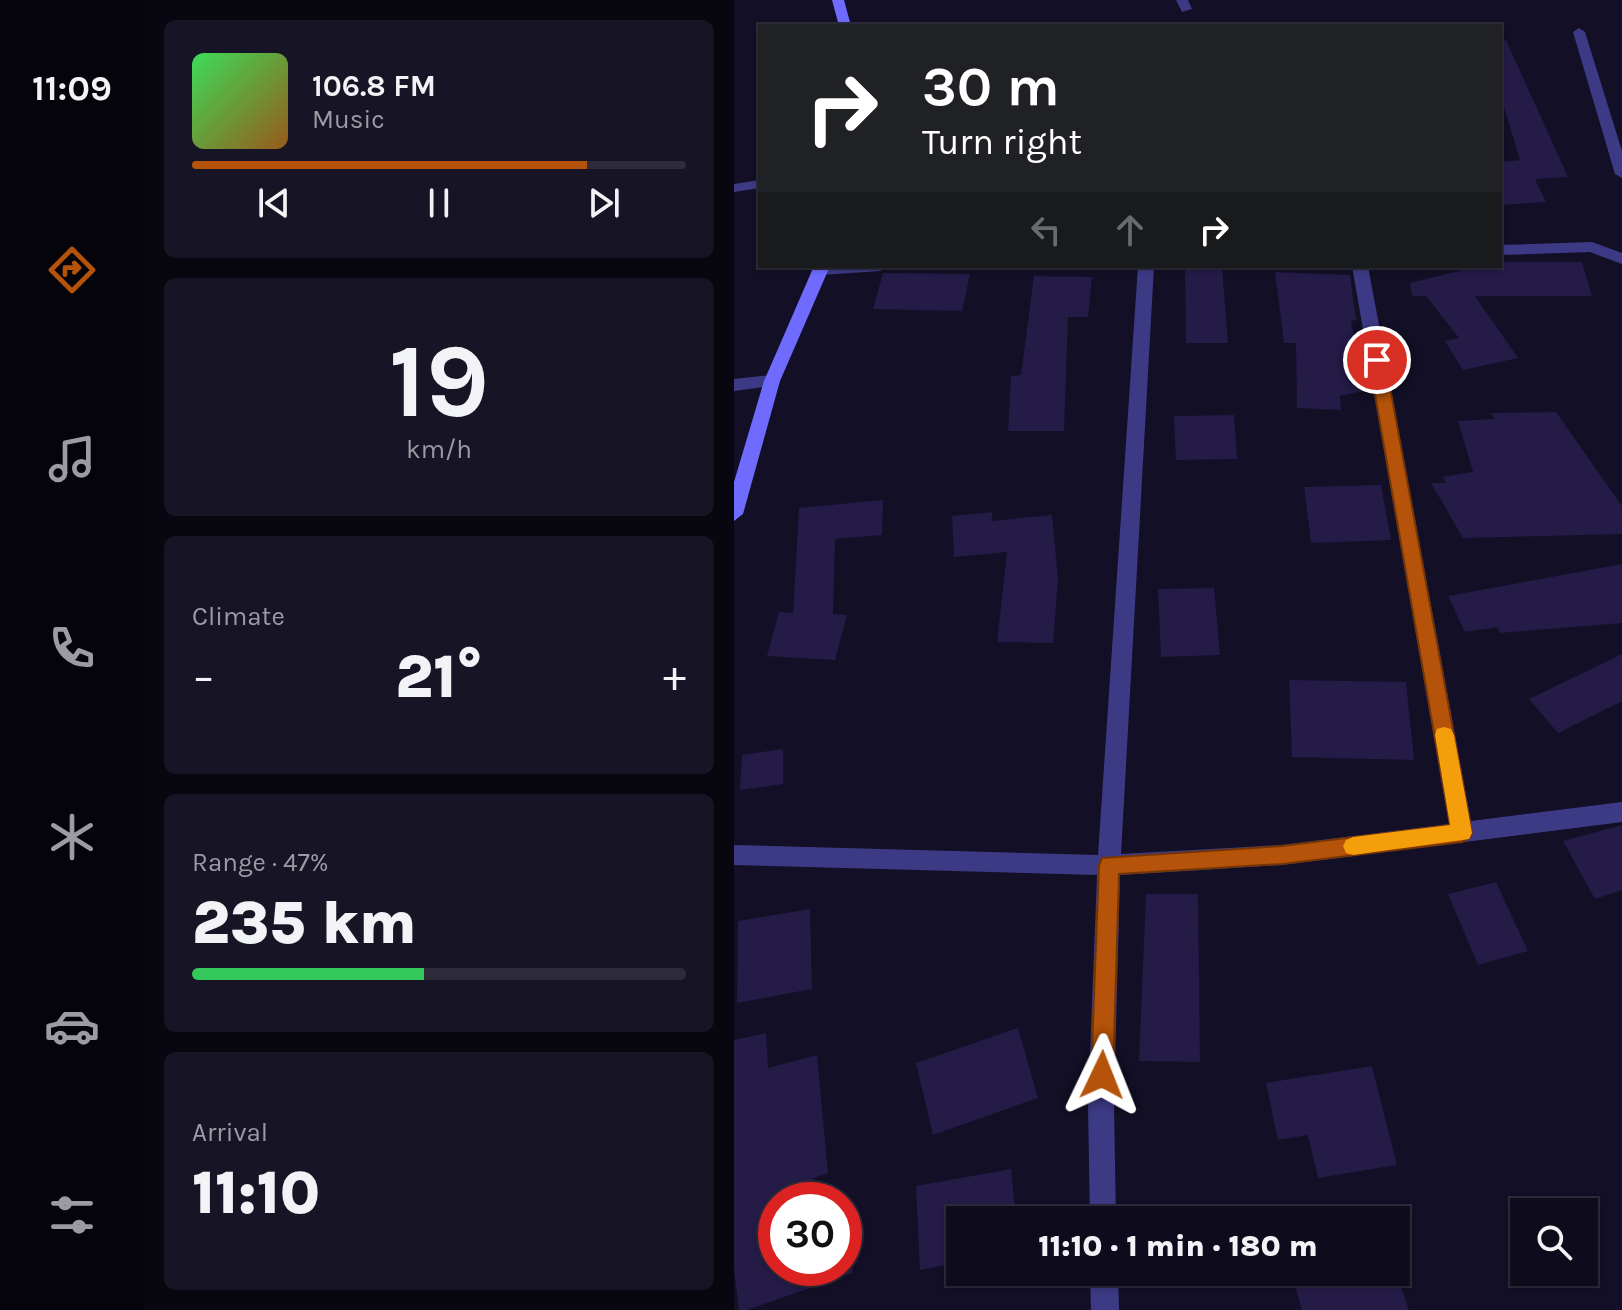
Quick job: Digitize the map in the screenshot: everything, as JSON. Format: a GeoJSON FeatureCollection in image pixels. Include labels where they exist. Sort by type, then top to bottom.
{"type":"FeatureCollection","features":[{"type":"Feature","properties":{"kind":"main road"},"geometry":{"type":"LineString","coordinates":[[838,0],[844,24]]}},
{"type":"Feature","properties":{"kind":"main road"},"geometry":{"type":"LineString","coordinates":[[734,514],[785,344],[821,268]]}},
{"type":"Feature","properties":{"kind":"street"},"geometry":{"type":"LineString","coordinates":[[1579,32],[1622,174]]}},
{"type":"Feature","properties":{"kind":"street"},"geometry":{"type":"LineString","coordinates":[[734,188],[758,184]]}},
{"type":"Feature","properties":{"kind":"street"},"geometry":{"type":"LineString","coordinates":[[1502,250],[1622,246]]}},
{"type":"Feature","properties":{"kind":"street"},"geometry":{"type":"LineString","coordinates":[[1592,247],[1622,259]]}},
{"type":"Feature","properties":{"kind":"street"},"geometry":{"type":"LineString","coordinates":[[1103,1206],[1101,1105],[1109,865],[1146,268]]}},
{"type":"Feature","properties":{"kind":"street"},"geometry":{"type":"LineString","coordinates":[[1360,268],[1462,833]]}},
{"type":"Feature","properties":{"kind":"street"},"geometry":{"type":"LineString","coordinates":[[734,385],[772,381]]}},
{"type":"Feature","properties":{"kind":"street"},"geometry":{"type":"LineString","coordinates":[[734,855],[1109,865],[1282,855],[1622,812]]}},
{"type":"Feature","properties":{"kind":"street"},"geometry":{"type":"LineString","coordinates":[[1104,1286],[1105,1310]]}},
{"type":"Feature","properties":{"kind":"building"},"geometry":{"type":"Polygon","coordinates":[[[1506,40],[1568,177],[1535,179],[1546,202],[1502,205],[1502,162],[1520,160],[1502,100],[1502,41],[1506,40]]]}},
{"type":"Feature","properties":{"kind":"building"},"geometry":{"type":"Polygon","coordinates":[[[1502,262],[1582,262],[1592,296],[1475,296],[1518,358],[1463,370],[1445,341],[1459,338],[1426,296],[1412,296],[1410,283],[1472,268],[1502,268],[1502,262]]]}},
{"type":"Feature","properties":{"kind":"building"},"geometry":{"type":"Polygon","coordinates":[[[1185,268],[1222,268],[1228,343],[1186,343],[1185,268]]]}},
{"type":"Feature","properties":{"kind":"building"},"geometry":{"type":"Polygon","coordinates":[[[1275,272],[1350,275],[1356,320],[1351,321],[1364,391],[1340,396],[1341,410],[1297,408],[1296,343],[1284,343],[1275,272]]]}},
{"type":"Feature","properties":{"kind":"building"},"geometry":{"type":"Polygon","coordinates":[[[883,273],[970,274],[962,311],[873,309],[883,273]]]}},
{"type":"Feature","properties":{"kind":"building"},"geometry":{"type":"Polygon","coordinates":[[[1034,276],[1092,277],[1088,317],[1068,317],[1064,431],[1008,431],[1011,376],[1021,375],[1034,276]]]}},
{"type":"Feature","properties":{"kind":"building"},"geometry":{"type":"Polygon","coordinates":[[[1556,412],[1622,506],[1622,534],[1463,538],[1431,483],[1446,483],[1443,477],[1473,472],[1458,421],[1495,419],[1491,413],[1556,412]]]}},
{"type":"Feature","properties":{"kind":"building"},"geometry":{"type":"Polygon","coordinates":[[[1234,415],[1237,459],[1176,460],[1174,416],[1234,415]]]}},
{"type":"Feature","properties":{"kind":"building"},"geometry":{"type":"Polygon","coordinates":[[[1381,485],[1391,540],[1311,543],[1304,487],[1381,485]]]}},
{"type":"Feature","properties":{"kind":"building"},"geometry":{"type":"Polygon","coordinates":[[[883,500],[882,535],[835,539],[833,614],[847,615],[835,660],[767,656],[779,612],[793,613],[799,508],[883,500]]]}},
{"type":"Feature","properties":{"kind":"building"},"geometry":{"type":"Polygon","coordinates":[[[992,512],[992,521],[1052,515],[1058,579],[1053,643],[997,642],[1007,552],[954,557],[952,516],[992,512]]]}},
{"type":"Feature","properties":{"kind":"building"},"geometry":{"type":"Polygon","coordinates":[[[1622,564],[1622,623],[1500,633],[1498,627],[1465,632],[1448,596],[1622,564]]]}},
{"type":"Feature","properties":{"kind":"building"},"geometry":{"type":"Polygon","coordinates":[[[1214,588],[1220,655],[1161,657],[1158,589],[1214,588]]]}},
{"type":"Feature","properties":{"kind":"building"},"geometry":{"type":"Polygon","coordinates":[[[1622,654],[1622,701],[1558,733],[1529,699],[1622,654]]]}},
{"type":"Feature","properties":{"kind":"building"},"geometry":{"type":"Polygon","coordinates":[[[1289,680],[1406,682],[1414,760],[1292,757],[1289,680]]]}},
{"type":"Feature","properties":{"kind":"building"},"geometry":{"type":"Polygon","coordinates":[[[783,749],[783,784],[740,790],[742,755],[783,749]]]}},
{"type":"Feature","properties":{"kind":"building"},"geometry":{"type":"Polygon","coordinates":[[[1622,825],[1622,890],[1595,899],[1563,841],[1622,825]]]}},
{"type":"Feature","properties":{"kind":"building"},"geometry":{"type":"Polygon","coordinates":[[[1496,882],[1528,951],[1478,965],[1448,894],[1496,882]]]}},
{"type":"Feature","properties":{"kind":"building"},"geometry":{"type":"Polygon","coordinates":[[[1146,894],[1198,894],[1200,1062],[1139,1061],[1146,894]]]}},
{"type":"Feature","properties":{"kind":"building"},"geometry":{"type":"Polygon","coordinates":[[[810,909],[812,989],[737,1003],[738,921],[810,909]]]}},
{"type":"Feature","properties":{"kind":"building"},"geometry":{"type":"Polygon","coordinates":[[[1018,1028],[1038,1098],[933,1135],[916,1063],[1018,1028]]]}},
{"type":"Feature","properties":{"kind":"building"},"geometry":{"type":"Polygon","coordinates":[[[766,1033],[768,1068],[817,1055],[828,1173],[814,1178],[815,1182],[758,1182],[758,1286],[816,1286],[747,1310],[739,1310],[734,1269],[734,1040],[766,1033]]]}},
{"type":"Feature","properties":{"kind":"building"},"geometry":{"type":"Polygon","coordinates":[[[1372,1066],[1397,1165],[1318,1178],[1308,1135],[1278,1140],[1266,1083],[1372,1066]]]}},
{"type":"Feature","properties":{"kind":"building"},"geometry":{"type":"Polygon","coordinates":[[[1011,1169],[1015,1206],[946,1206],[946,1265],[920,1270],[916,1186],[1011,1169]]]}},
{"type":"Feature","properties":{"kind":"building"},"geometry":{"type":"Polygon","coordinates":[[[1295,1286],[1401,1286],[1409,1310],[1302,1310],[1295,1286]]]}},
{"type":"Feature","properties":{"kind":"slow traffic"},"geometry":{"type":"LineString","coordinates":[[1353,846],[1462,833],[1444,735]]}},
{"type":"Feature","properties":{"kind":"route"},"geometry":{"type":"LineString","coordinates":[[1102,1075],[1109,865],[1282,855],[1462,833],[1377,360]]}}]}
